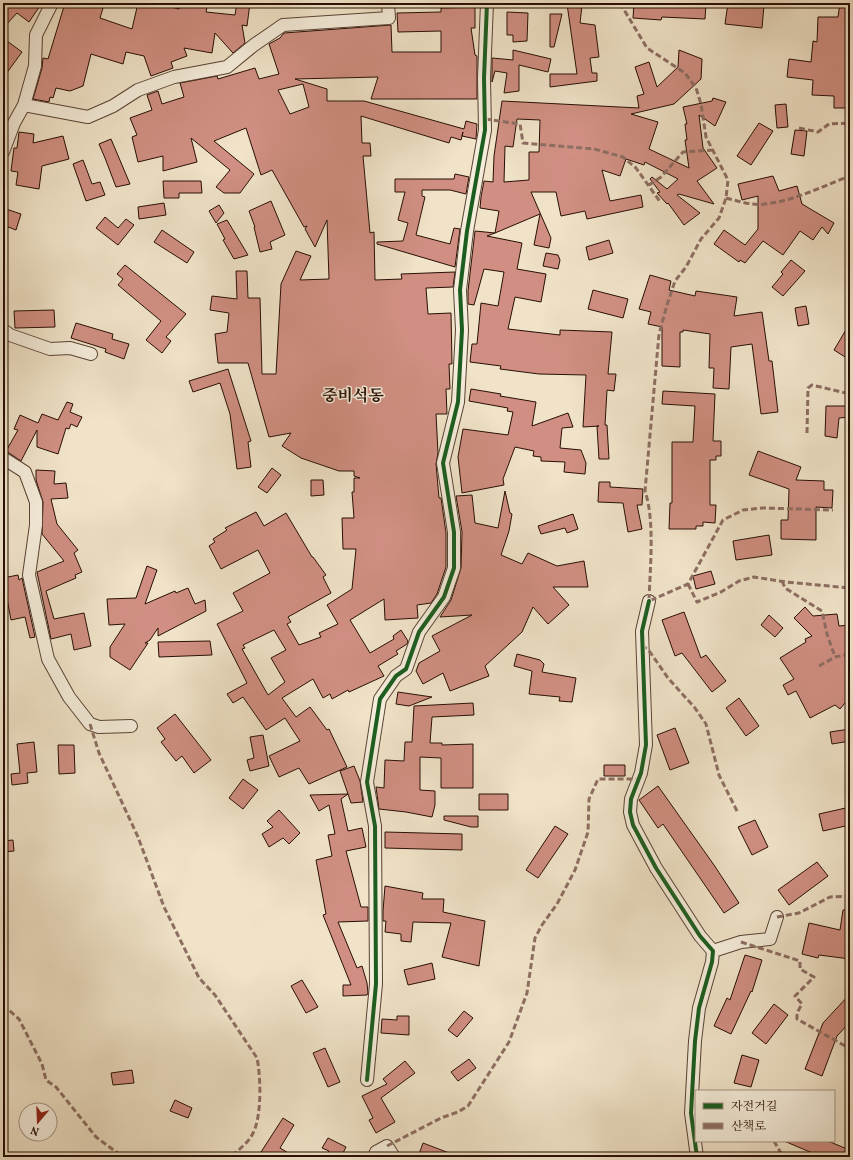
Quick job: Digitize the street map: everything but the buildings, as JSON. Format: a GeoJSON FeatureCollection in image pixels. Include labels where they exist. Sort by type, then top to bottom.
{"type":"FeatureCollection","features":[{"type":"Feature","properties":{"kind":"street"},"geometry":{"type":"LineString","coordinates":[[3,152],[14,123],[24,105],[35,66],[36,35],[52,3]]}},
{"type":"Feature","properties":{"kind":"street"},"geometry":{"type":"LineString","coordinates":[[24,105],[88,117],[113,106],[138,90],[160,82],[174,77],[227,67],[254,44],[283,25],[389,18],[388,3]]}},
{"type":"Feature","properties":{"kind":"street"},"geometry":{"type":"LineString","coordinates":[[367,1080],[376,984],[375,826],[367,782],[380,699],[396,676],[406,669],[419,632],[444,596],[454,568],[454,532],[443,464],[458,402],[462,330],[460,290],[467,231],[485,130],[484,78],[487,3]]}},
{"type":"Feature","properties":{"kind":"street"},"geometry":{"type":"LineString","coordinates":[[3,330],[10,335],[50,349],[70,348],[91,354]]}},
{"type":"Feature","properties":{"kind":"street"},"geometry":{"type":"LineString","coordinates":[[3,458],[25,472],[36,502],[36,525],[29,575],[48,659],[65,692],[90,724],[99,727],[131,726]]}},
{"type":"Feature","properties":{"kind":"street"},"geometry":{"type":"LineString","coordinates":[[649,601],[642,631],[646,745],[641,773],[631,799],[630,812],[633,825],[656,868],[712,952],[712,962],[699,1008],[694,1041],[691,1114],[697,1157]]}},
{"type":"Feature","properties":{"kind":"street"},"geometry":{"type":"LineString","coordinates":[[712,952],[741,942],[770,939],[777,917]]}},
{"type":"Feature","properties":{"kind":"street"},"geometry":{"type":"LineString","coordinates":[[374,1157],[376,1152],[387,1146],[394,1157]]}},
{"type":"Feature","properties":{"kind":"marked path"},"geometry":{"type":"LineString","coordinates":[[620,3],[647,48],[685,73],[696,88],[701,104],[706,137],[728,180],[726,198],[719,218],[701,239],[686,267],[675,281],[659,334],[645,491],[651,530],[649,601],[688,584],[723,520],[743,510],[762,508],[833,510]]}},
{"type":"Feature","properties":{"kind":"marked path"},"geometry":{"type":"LineString","coordinates":[[485,119],[520,124],[523,143],[594,149],[623,157],[636,168],[661,203]]}},
{"type":"Feature","properties":{"kind":"marked path"},"geometry":{"type":"LineString","coordinates":[[799,128],[818,132],[829,124],[850,123]]}},
{"type":"Feature","properties":{"kind":"marked path"},"geometry":{"type":"LineString","coordinates":[[649,185],[661,177],[683,152],[713,150]]}},
{"type":"Feature","properties":{"kind":"marked path"},"geometry":{"type":"LineString","coordinates":[[726,198],[746,203],[765,204],[787,200],[850,176]]}},
{"type":"Feature","properties":{"kind":"marked path"},"geometry":{"type":"LineString","coordinates":[[807,433],[808,388],[812,385],[850,394]]}},
{"type":"Feature","properties":{"kind":"marked path"},"geometry":{"type":"LineString","coordinates":[[688,584],[697,602],[721,592],[739,581],[754,577],[786,582],[850,588]]}},
{"type":"Feature","properties":{"kind":"marked path"},"geometry":{"type":"LineString","coordinates":[[782,581],[785,588],[822,611],[827,634],[835,657]]}},
{"type":"Feature","properties":{"kind":"marked path"},"geometry":{"type":"LineString","coordinates":[[642,645],[650,652],[668,678],[695,708],[706,724],[719,775],[738,813]]}},
{"type":"Feature","properties":{"kind":"marked path"},"geometry":{"type":"LineString","coordinates":[[819,666],[835,657],[850,654]]}},
{"type":"Feature","properties":{"kind":"marked path"},"geometry":{"type":"LineString","coordinates":[[90,724],[99,753],[138,837],[164,907],[199,978],[215,995],[257,1058],[260,1098],[258,1119],[248,1141],[231,1157]]}},
{"type":"Feature","properties":{"kind":"marked path"},"geometry":{"type":"LineString","coordinates":[[387,1146],[468,1106],[509,1042],[527,993],[535,938],[557,904],[575,870],[588,832],[589,799],[598,779],[638,779]]}},
{"type":"Feature","properties":{"kind":"marked path"},"geometry":{"type":"LineString","coordinates":[[777,917],[799,913],[830,897],[850,896]]}},
{"type":"Feature","properties":{"kind":"marked path"},"geometry":{"type":"LineString","coordinates":[[741,942],[800,961],[800,969],[814,977],[795,996],[802,1004],[797,1013],[797,1019],[847,1047],[847,1061],[850,1062]]}},
{"type":"Feature","properties":{"kind":"marked path"},"geometry":{"type":"LineString","coordinates":[[3,1005],[19,1019],[42,1064],[46,1080],[56,1087],[96,1137],[123,1157]]}},
{"type":"Feature","properties":{"kind":"marked path"},"geometry":{"type":"LineString","coordinates":[[775,1142],[783,1157]]}},
{"type":"Feature","properties":{"kind":"cycle path"},"geometry":{"type":"LineString","coordinates":[[367,1080],[376,984],[375,826],[367,782],[380,699],[396,676],[406,669],[419,632],[444,597],[454,568],[454,532],[443,463],[458,402],[462,330],[460,290],[467,231],[485,130],[484,78],[487,3]]}},
{"type":"Feature","properties":{"kind":"cycle path"},"geometry":{"type":"LineString","coordinates":[[649,601],[642,631],[646,745],[641,773],[631,799],[630,812],[633,825],[656,868],[700,936],[713,951],[712,962],[699,1008],[695,1041],[691,1113],[697,1157]]}},
{"type":"Feature","properties":{"kind":"district","name":"중비석동"},"geometry":{"type":"Point","coordinates":[353,395]}}]}
